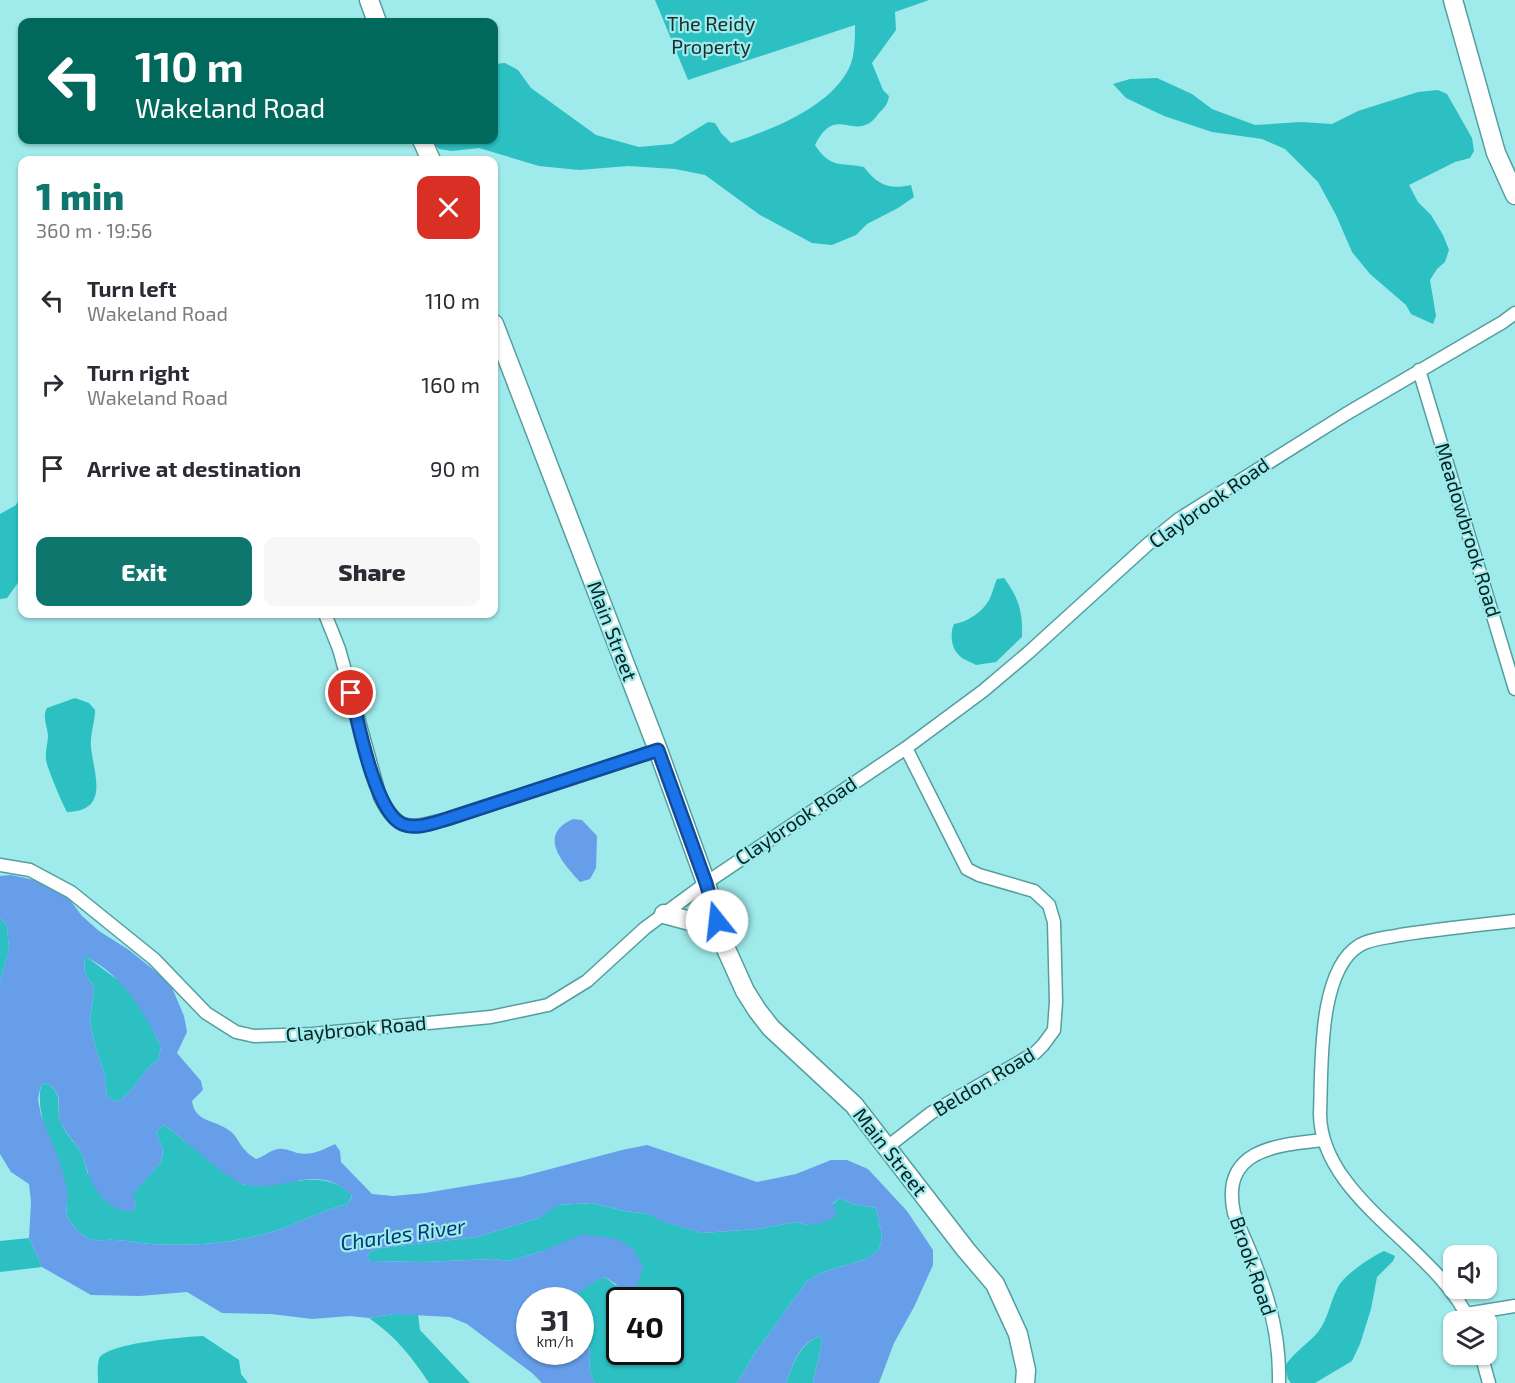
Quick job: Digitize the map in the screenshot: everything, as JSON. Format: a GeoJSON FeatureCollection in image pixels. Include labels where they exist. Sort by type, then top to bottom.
{"type":"FeatureCollection","features":[{"type":"Feature","properties":{"kind":"street"},"geometry":{"type":"LineString","coordinates":[[369,0],[376,18]]}},
{"type":"Feature","properties":{"kind":"street"},"geometry":{"type":"LineString","coordinates":[[1453,0],[1496,153],[1515,195]]}},
{"type":"Feature","properties":{"kind":"street","name":"Claybrook Road"},"geometry":{"type":"LineString","coordinates":[[0,865],[30,870],[71,892],[154,959],[206,1013],[236,1032],[254,1036],[313,1034],[491,1017],[548,1005],[587,981],[645,928],[706,883],[906,748],[983,691],[1179,519],[1262,465],[1515,313]]}},
{"type":"Feature","properties":{"kind":"street","name":"Main Street"},"geometry":{"type":"LineString","coordinates":[[498,334],[658,750],[706,883],[722,940],[745,991],[771,1028],[854,1105],[995,1284],[1018,1334],[1026,1370],[1025,1383]]}},
{"type":"Feature","properties":{"kind":"street","name":"Meadowbrook Road"},"geometry":{"type":"LineString","coordinates":[[1419,370],[1515,689]]}},
{"type":"Feature","properties":{"kind":"street"},"geometry":{"type":"LineString","coordinates":[[327,618],[339,649],[380,797],[389,815],[402,825],[417,827],[447,819],[658,750]]}},
{"type":"Feature","properties":{"kind":"street","name":"Beldon Road"},"geometry":{"type":"LineString","coordinates":[[886,1148],[931,1113],[1035,1053],[1051,1036],[1056,1016],[1054,922],[1049,905],[1034,891],[979,875],[967,869],[906,748]]}},
{"type":"Feature","properties":{"kind":"street"},"geometry":{"type":"LineString","coordinates":[[664,914],[694,922],[722,940]]}},
{"type":"Feature","properties":{"kind":"street"},"geometry":{"type":"LineString","coordinates":[[1464,1311],[1455,1296],[1356,1192],[1331,1159],[1323,1140],[1320,1113],[1326,1009],[1332,985],[1344,959],[1359,946],[1374,940],[1474,924],[1515,921]]}},
{"type":"Feature","properties":{"kind":"street","name":"Brook Road"},"geometry":{"type":"LineString","coordinates":[[1279,1383],[1272,1318],[1258,1271],[1234,1213],[1232,1203],[1234,1183],[1244,1163],[1260,1151],[1275,1146],[1323,1140]]}},
{"type":"Feature","properties":{"kind":"street"},"geometry":{"type":"LineString","coordinates":[[1495,1311],[1515,1306]]}},
{"type":"Feature","properties":{"kind":"street"},"geometry":{"type":"LineString","coordinates":[[1484,1365],[1489,1383]]}},
{"type":"Feature","properties":{"kind":"green space","name":"The Reidy Property"},"geometry":{"type":"Polygon","coordinates":[[[655,0],[929,0],[895,12],[896,30],[872,63],[883,90],[889,96],[885,106],[872,121],[863,126],[842,124],[829,127],[822,133],[815,145],[831,161],[864,167],[884,185],[897,187],[911,185],[914,197],[867,224],[856,235],[832,245],[812,243],[760,215],[705,175],[675,169],[628,166],[579,170],[539,166],[479,148],[452,151],[439,149],[435,144],[498,144],[498,64],[505,63],[518,70],[531,88],[596,135],[639,147],[672,144],[708,122],[715,123],[731,143],[799,115],[829,94],[841,81],[852,62],[855,25],[688,80],[655,0]]]}},
{"type":"Feature","properties":{"kind":"green space"},"geometry":{"type":"Polygon","coordinates":[[[1157,78],[1192,94],[1212,109],[1255,125],[1301,122],[1332,124],[1358,111],[1418,92],[1438,90],[1447,94],[1472,138],[1474,151],[1470,158],[1455,162],[1409,185],[1418,202],[1431,215],[1449,250],[1445,262],[1430,280],[1436,316],[1433,324],[1411,314],[1406,305],[1370,274],[1352,252],[1318,182],[1285,149],[1262,139],[1212,132],[1164,116],[1126,98],[1113,84],[1130,79],[1157,78]]]}},
{"type":"Feature","properties":{"kind":"green space"},"geometry":{"type":"Polygon","coordinates":[[[18,502],[18,583],[7,598],[0,599],[0,514],[18,502]]]}},
{"type":"Feature","properties":{"kind":"green space"},"geometry":{"type":"Polygon","coordinates":[[[1004,578],[1019,606],[1022,637],[996,662],[976,665],[961,657],[954,648],[952,636],[954,624],[965,621],[980,611],[990,598],[997,579],[1004,578]]]}},
{"type":"Feature","properties":{"kind":"green space"},"geometry":{"type":"Polygon","coordinates":[[[75,698],[89,703],[95,710],[91,747],[96,790],[89,805],[80,810],[67,812],[47,763],[48,735],[45,714],[47,708],[75,698]]]}},
{"type":"Feature","properties":{"kind":"green space"},"geometry":{"type":"Polygon","coordinates":[[[0,918],[7,925],[9,950],[0,982],[0,918]]]}},
{"type":"Feature","properties":{"kind":"green space"},"geometry":{"type":"Polygon","coordinates":[[[84,955],[122,983],[143,1010],[161,1047],[158,1060],[129,1093],[117,1102],[107,1096],[105,1075],[95,1046],[90,1021],[94,987],[85,973],[84,955]]]}},
{"type":"Feature","properties":{"kind":"green space"},"geometry":{"type":"Polygon","coordinates":[[[47,1083],[53,1087],[58,1096],[61,1122],[80,1151],[88,1174],[136,1204],[132,1194],[161,1162],[163,1150],[156,1132],[164,1125],[240,1183],[260,1185],[302,1180],[328,1181],[341,1186],[352,1195],[348,1204],[272,1232],[248,1238],[206,1244],[165,1245],[88,1238],[74,1227],[66,1215],[67,1197],[64,1180],[42,1117],[41,1085],[47,1083]]]}},
{"type":"Feature","properties":{"kind":"green space"},"geometry":{"type":"Polygon","coordinates":[[[840,1198],[852,1204],[876,1208],[882,1236],[879,1250],[866,1259],[824,1272],[807,1281],[755,1353],[737,1383],[595,1383],[591,1376],[590,1365],[594,1365],[594,1287],[585,1287],[605,1277],[615,1285],[626,1287],[606,1287],[606,1365],[684,1365],[684,1287],[631,1287],[543,1251],[509,1261],[494,1259],[424,1262],[370,1261],[367,1256],[371,1251],[381,1248],[477,1237],[539,1218],[557,1205],[592,1203],[649,1214],[662,1221],[702,1233],[758,1229],[795,1222],[807,1225],[840,1198]]]}},
{"type":"Feature","properties":{"kind":"green space"},"geometry":{"type":"Polygon","coordinates":[[[29,1238],[42,1267],[0,1272],[0,1241],[29,1238]]]}},
{"type":"Feature","properties":{"kind":"green space"},"geometry":{"type":"Polygon","coordinates":[[[1384,1251],[1395,1256],[1377,1277],[1371,1309],[1352,1361],[1315,1383],[1291,1383],[1285,1366],[1321,1327],[1340,1284],[1358,1267],[1384,1251]]]}},
{"type":"Feature","properties":{"kind":"green space"},"geometry":{"type":"Polygon","coordinates":[[[394,1314],[418,1314],[420,1330],[470,1383],[429,1383],[402,1348],[369,1318],[394,1314]]]}},
{"type":"Feature","properties":{"kind":"green space"},"geometry":{"type":"Polygon","coordinates":[[[203,1336],[239,1360],[241,1374],[248,1383],[98,1383],[98,1362],[104,1353],[146,1342],[203,1336]]]}},
{"type":"Feature","properties":{"kind":"green space"},"geometry":{"type":"Polygon","coordinates":[[[821,1336],[820,1353],[813,1383],[786,1383],[803,1348],[821,1336]]]}},
{"type":"Feature","properties":{"kind":"water"},"geometry":{"type":"Polygon","coordinates":[[[573,819],[582,820],[597,836],[596,868],[590,879],[580,882],[560,857],[555,841],[556,833],[562,825],[573,819]]]}},
{"type":"Feature","properties":{"kind":"water","name":"Charles River"},"geometry":{"type":"Polygon","coordinates":[[[11,875],[44,882],[70,900],[82,916],[99,931],[129,950],[170,983],[184,1016],[187,1032],[177,1053],[201,1081],[203,1090],[192,1101],[194,1108],[201,1117],[230,1131],[246,1151],[256,1159],[278,1149],[307,1154],[335,1144],[340,1151],[341,1162],[372,1194],[393,1196],[520,1177],[647,1145],[757,1182],[796,1174],[831,1160],[847,1160],[868,1169],[907,1211],[933,1250],[933,1265],[894,1343],[879,1383],[813,1383],[820,1353],[821,1336],[802,1348],[794,1361],[786,1383],[737,1383],[755,1353],[807,1281],[824,1272],[866,1259],[879,1250],[882,1236],[876,1208],[852,1204],[840,1198],[833,1203],[837,1216],[822,1223],[807,1225],[795,1222],[758,1229],[702,1233],[661,1221],[649,1214],[592,1203],[558,1205],[539,1218],[477,1237],[381,1248],[371,1251],[367,1256],[370,1261],[424,1262],[494,1259],[509,1261],[543,1251],[583,1234],[618,1239],[634,1250],[643,1267],[637,1287],[620,1287],[605,1277],[586,1287],[516,1287],[516,1361],[467,1324],[450,1317],[394,1314],[369,1318],[350,1316],[312,1319],[271,1314],[222,1313],[187,1292],[140,1296],[91,1295],[42,1267],[29,1238],[31,1202],[29,1184],[11,1172],[0,1154],[0,982],[9,950],[7,925],[0,918],[0,876],[11,875]],[[84,956],[85,973],[94,987],[90,1021],[95,1046],[105,1075],[107,1096],[117,1102],[129,1093],[158,1060],[161,1047],[130,994],[110,973],[84,956]],[[47,1083],[41,1085],[38,1099],[41,1115],[60,1162],[68,1193],[66,1215],[74,1227],[88,1238],[165,1245],[206,1244],[248,1238],[272,1232],[348,1204],[352,1196],[340,1186],[314,1179],[274,1185],[246,1185],[218,1168],[164,1125],[156,1132],[163,1150],[161,1162],[133,1194],[136,1205],[133,1211],[117,1209],[104,1200],[95,1187],[80,1151],[62,1125],[58,1095],[47,1083]]]}},
{"type":"Feature","properties":{"kind":"water"},"geometry":{"type":"Polygon","coordinates":[[[521,1365],[590,1365],[591,1376],[595,1383],[542,1383],[521,1365]]]}},
{"type":"Feature","properties":{"kind":"route"},"geometry":{"type":"LineString","coordinates":[[351,693],[380,797],[389,815],[402,825],[417,827],[447,819],[658,750],[706,883],[717,921]]}}]}
